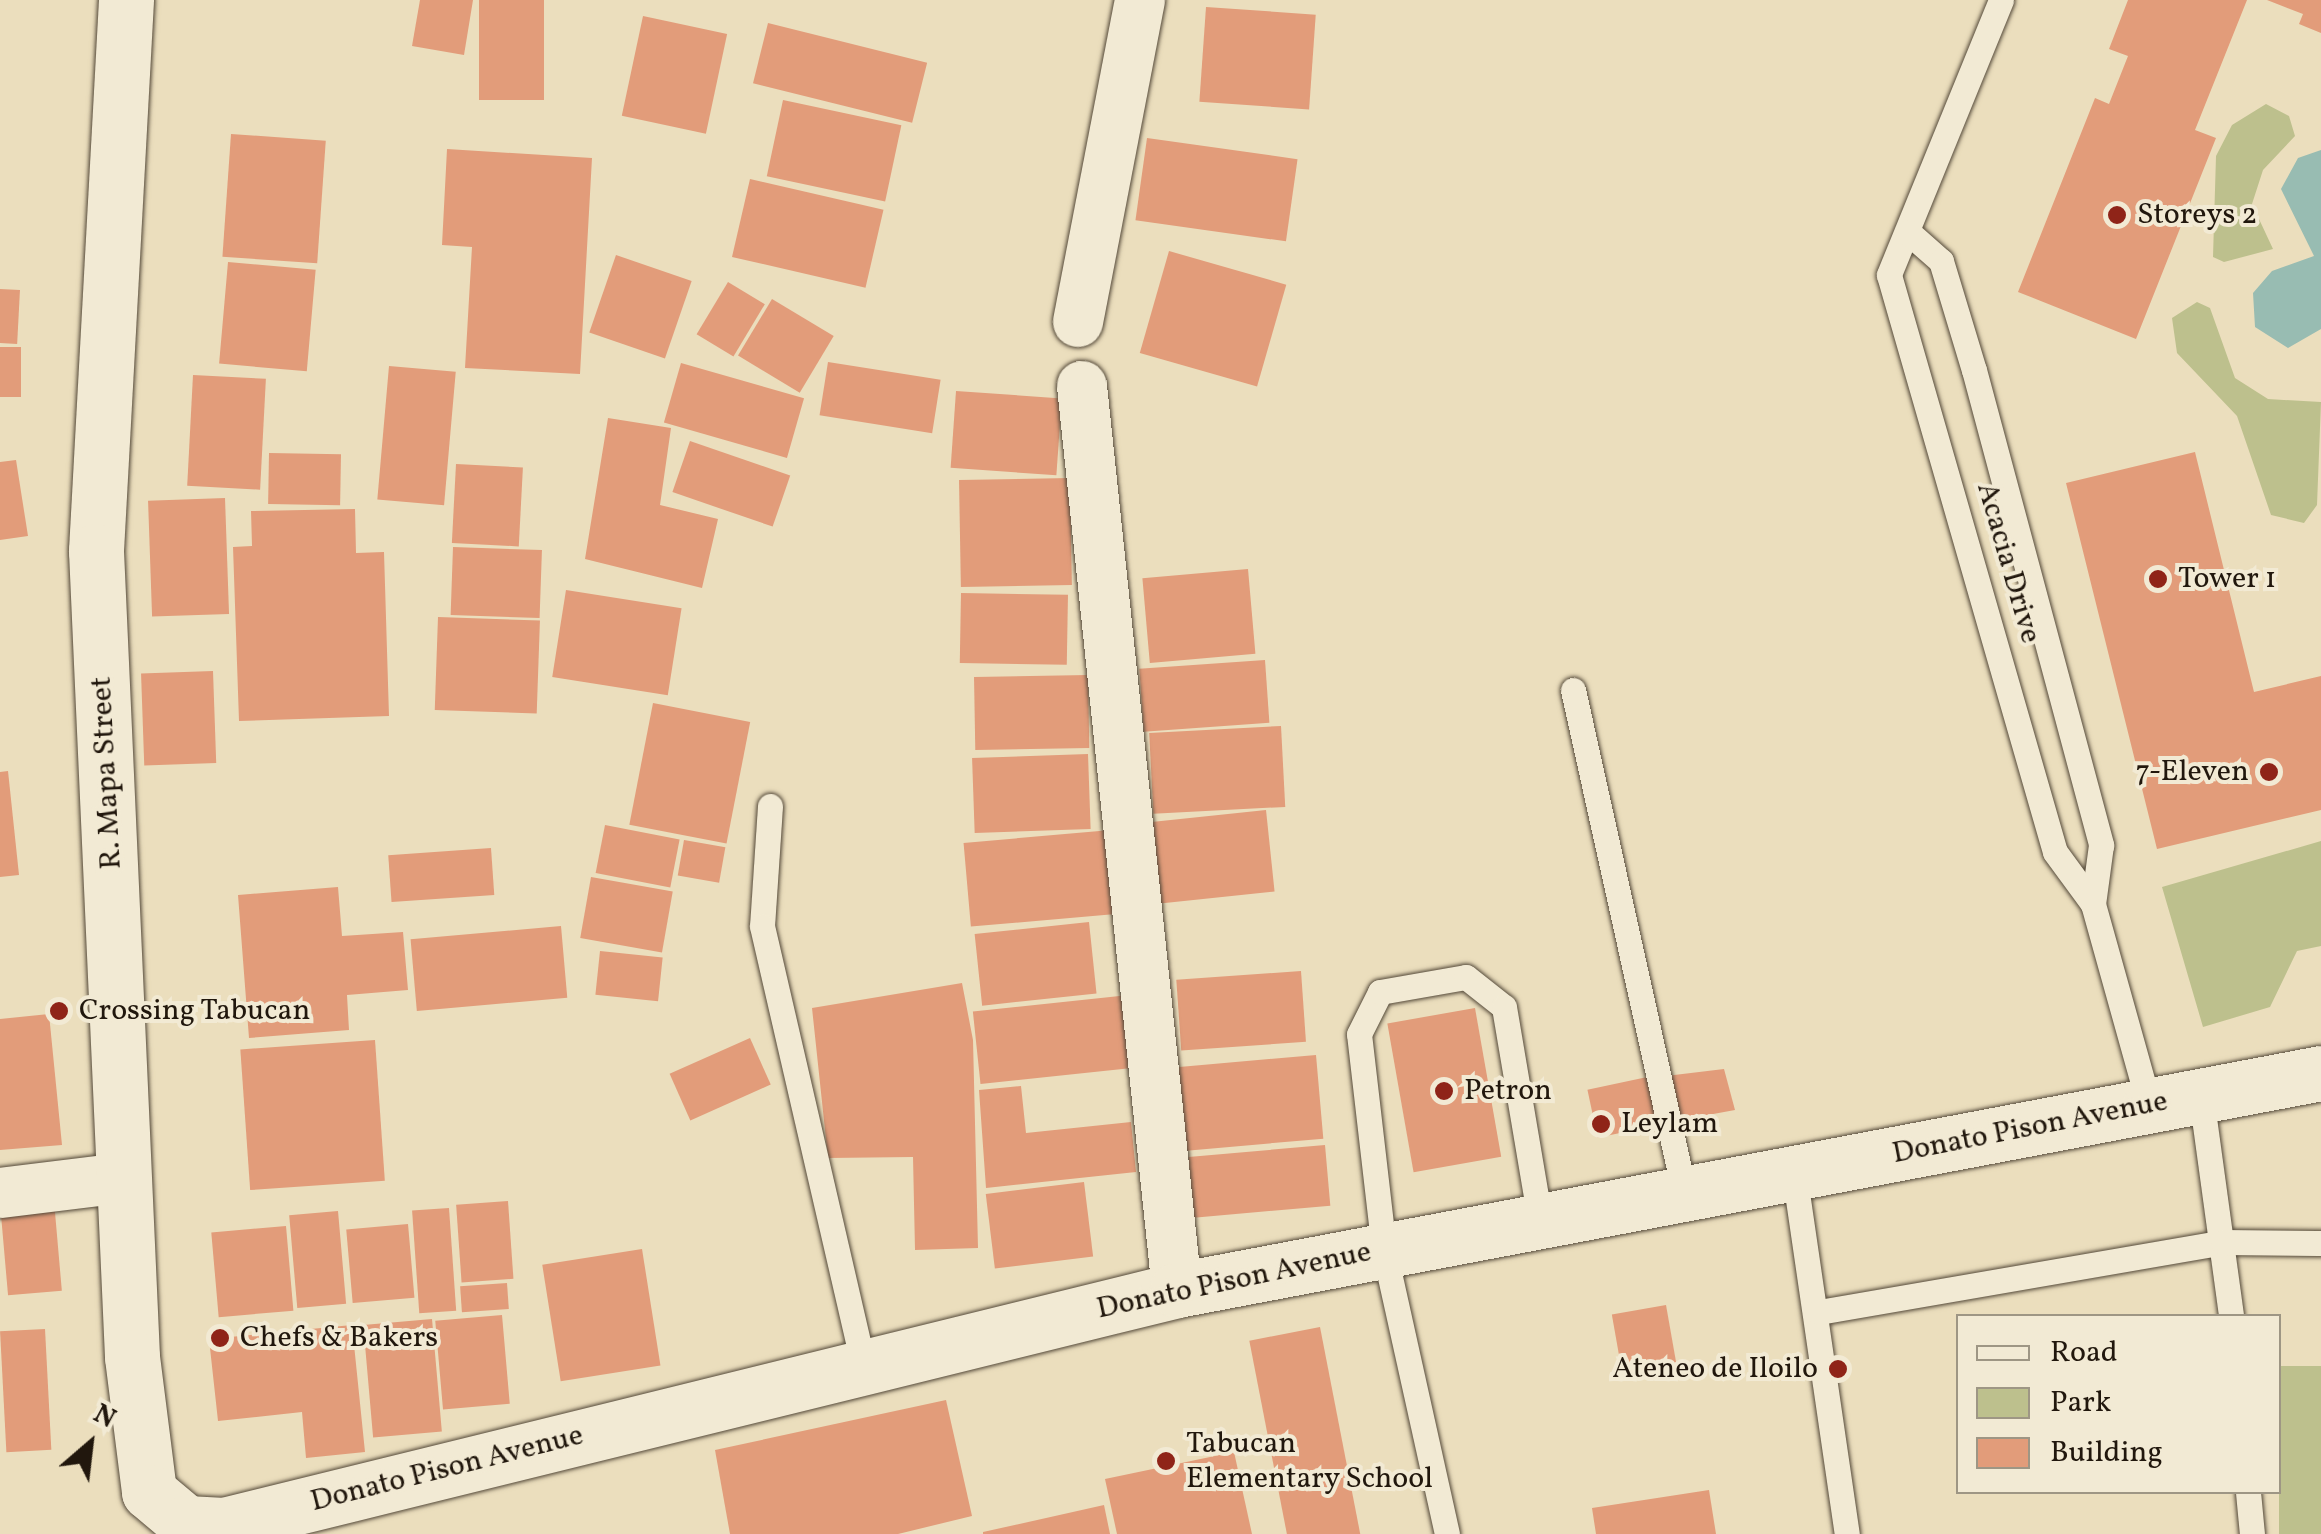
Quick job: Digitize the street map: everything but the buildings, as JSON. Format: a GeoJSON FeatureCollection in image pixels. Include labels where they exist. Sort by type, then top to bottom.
{"type":"FeatureCollection","features":[{"type":"Feature","properties":{"kind":"main road","name":"R. Mapa Street"},"geometry":{"type":"LineString","coordinates":[[126,0],[96,552],[132,1357],[150,1522]]}},
{"type":"Feature","properties":{"kind":"main road","name":"Donato Pison Avenue"},"geometry":{"type":"LineString","coordinates":[[150,1522],[226,1530],[863,1366],[1177,1290],[2321,1072]]}},
{"type":"Feature","properties":{"kind":"street"},"geometry":{"type":"LineString","coordinates":[[1078,322],[1140,0]]}},
{"type":"Feature","properties":{"kind":"street"},"geometry":{"type":"LineString","coordinates":[[1082,386],[1177,1290]]}},
{"type":"Feature","properties":{"kind":"street"},"geometry":{"type":"LineString","coordinates":[[0,1193],[123,1178]]}},
{"type":"Feature","properties":{"kind":"lane","name":"Acacia Drive"},"geometry":{"type":"LineString","coordinates":[[2001,0],[1889,275],[2055,852],[2093,904],[2175,1100],[2224,1242],[2231,1314]]}},
{"type":"Feature","properties":{"kind":"lane","name":"Acacia Drive"},"geometry":{"type":"LineString","coordinates":[[1908,232],[1941,261],[1974,370],[2101,846],[2093,904]]}},
{"type":"Feature","properties":{"kind":"lane"},"geometry":{"type":"LineString","coordinates":[[1573,690],[1684,1192]]}},
{"type":"Feature","properties":{"kind":"lane"},"geometry":{"type":"LineString","coordinates":[[770,806],[762,926],[863,1366]]}},
{"type":"Feature","properties":{"kind":"lane"},"geometry":{"type":"LineString","coordinates":[[1447,1534],[1384,1250],[1360,1034],[1380,992],[1466,977],[1504,1007],[1540,1220]]}},
{"type":"Feature","properties":{"kind":"lane"},"geometry":{"type":"LineString","coordinates":[[1794,1172],[1819,1312],[1847,1534]]}},
{"type":"Feature","properties":{"kind":"lane"},"geometry":{"type":"LineString","coordinates":[[1819,1312],[2224,1242],[2321,1243]]}},
{"type":"Feature","properties":{"kind":"lane"},"geometry":{"type":"LineString","coordinates":[[2248,1494],[2252,1534]]}},
{"type":"Feature","properties":{"kind":"green space"},"geometry":{"type":"Polygon","coordinates":[[[2266,104],[2289,116],[2295,136],[2263,170],[2252,204],[2273,249],[2224,262],[2213,257],[2216,156],[2232,125],[2266,104]]]}},
{"type":"Feature","properties":{"kind":"green space"},"geometry":{"type":"Polygon","coordinates":[[[2197,302],[2210,308],[2235,378],[2268,399],[2321,402],[2317,505],[2304,523],[2271,515],[2237,416],[2177,353],[2172,318],[2197,302]]]}},
{"type":"Feature","properties":{"kind":"green space"},"geometry":{"type":"Polygon","coordinates":[[[2321,841],[2321,946],[2297,951],[2270,1007],[2203,1027],[2162,887],[2321,841]]]}},
{"type":"Feature","properties":{"kind":"green space"},"geometry":{"type":"Polygon","coordinates":[[[2281,1366],[2321,1366],[2321,1534],[2279,1534],[2281,1366]]]}},
{"type":"Feature","properties":{"kind":"water"},"geometry":{"type":"Polygon","coordinates":[[[2321,150],[2321,329],[2288,348],[2255,327],[2253,293],[2272,271],[2314,256],[2281,189],[2298,158],[2321,150]]]}},
{"type":"Feature","properties":{"kind":"place","name":"Storeys 2"},"geometry":{"type":"Point","coordinates":[2117,215]}},
{"type":"Feature","properties":{"kind":"place","name":"Tower 1"},"geometry":{"type":"Point","coordinates":[2158,579]}},
{"type":"Feature","properties":{"kind":"place","name":"7-Eleven"},"geometry":{"type":"Point","coordinates":[2269,772]}},
{"type":"Feature","properties":{"kind":"place","name":"Crossing Tabucan"},"geometry":{"type":"Point","coordinates":[59,1011]}},
{"type":"Feature","properties":{"kind":"place","name":"Petron"},"geometry":{"type":"Point","coordinates":[1444,1091]}},
{"type":"Feature","properties":{"kind":"place","name":"Leylam"},"geometry":{"type":"Point","coordinates":[1601,1124]}},
{"type":"Feature","properties":{"kind":"place","name":"Chefs & Bakers"},"geometry":{"type":"Point","coordinates":[220,1338]}},
{"type":"Feature","properties":{"kind":"place","name":"Ateneo de Iloilo"},"geometry":{"type":"Point","coordinates":[1838,1369]}},
{"type":"Feature","properties":{"kind":"place","name":"Tabucan Elementary School"},"geometry":{"type":"Point","coordinates":[1166,1461]}}]}
